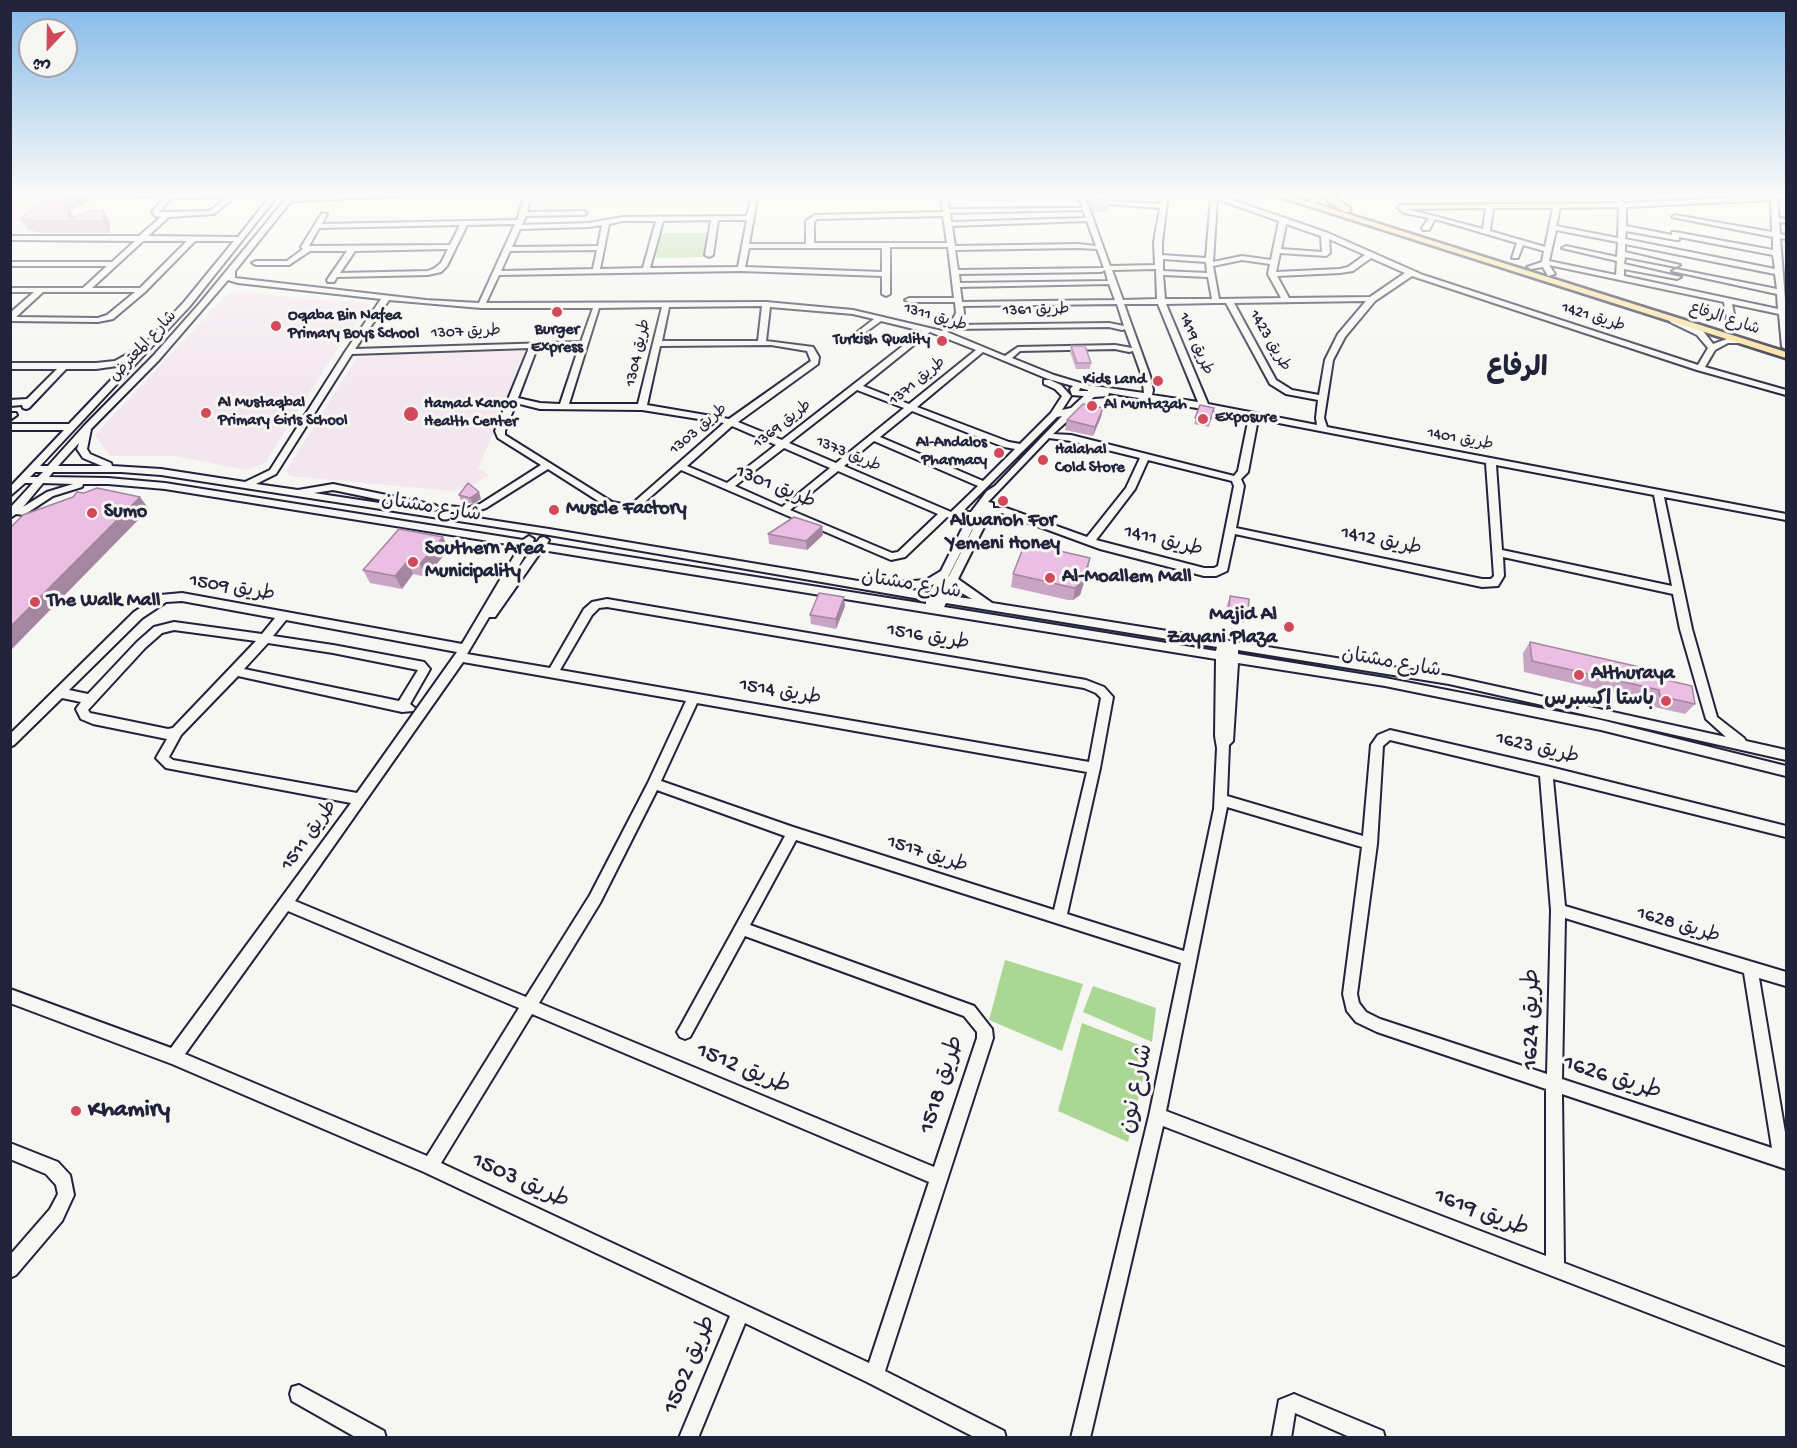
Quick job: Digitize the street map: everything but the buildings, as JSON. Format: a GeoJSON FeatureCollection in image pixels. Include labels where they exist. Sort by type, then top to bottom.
{"type":"FeatureCollection","features":[{"type":"Feature","properties":{"kind":"main road","name":"شارع الرفاع"},"geometry":{"type":"LineString","coordinates":[[1500,262],[1739,340],[1786,350]]}},
{"type":"Feature","properties":{"kind":"main road","name":"شارع الرفاع"},"geometry":{"type":"LineString","coordinates":[[1513,262],[1786,350]]}},
{"type":"Feature","properties":{"kind":"street"},"geometry":{"type":"LineString","coordinates":[[85,290],[116,262]]}},
{"type":"Feature","properties":{"kind":"street"},"geometry":{"type":"LineString","coordinates":[[10,319],[98,320],[117,313],[170,262]]}},
{"type":"Feature","properties":{"kind":"street","name":"شارع المعترض"},"geometry":{"type":"LineString","coordinates":[[10,493],[187,304],[221,262]]}},
{"type":"Feature","properties":{"kind":"street","name":"شارع المعترض"},"geometry":{"type":"LineString","coordinates":[[10,515],[87,428],[156,358],[238,262]]}},
{"type":"Feature","properties":{"kind":"street"},"geometry":{"type":"LineString","coordinates":[[256,263],[292,262]]}},
{"type":"Feature","properties":{"kind":"street"},"geometry":{"type":"LineString","coordinates":[[322,290],[344,262]]}},
{"type":"Feature","properties":{"kind":"street"},"geometry":{"type":"LineString","coordinates":[[335,275],[429,273],[438,270],[445,262]]}},
{"type":"Feature","properties":{"kind":"street"},"geometry":{"type":"LineString","coordinates":[[481,306],[501,262]]}},
{"type":"Feature","properties":{"kind":"street"},"geometry":{"type":"LineString","coordinates":[[596,271],[598,262]]}},
{"type":"Feature","properties":{"kind":"street"},"geometry":{"type":"LineString","coordinates":[[646,270],[648,262]]}},
{"type":"Feature","properties":{"kind":"street"},"geometry":{"type":"LineString","coordinates":[[741,269],[742,262]]}},
{"type":"Feature","properties":{"kind":"street"},"geometry":{"type":"LineString","coordinates":[[886,262],[886,294]]}},
{"type":"Feature","properties":{"kind":"street"},"geometry":{"type":"LineString","coordinates":[[942,333],[951,327],[959,316],[954,262]]}},
{"type":"Feature","properties":{"kind":"street"},"geometry":{"type":"LineString","coordinates":[[1101,262],[1106,283],[1115,300],[1129,350],[1141,380],[1143,397]]}},
{"type":"Feature","properties":{"kind":"street"},"geometry":{"type":"LineString","coordinates":[[1102,262],[1146,376],[1149,390],[1143,397]]}},
{"type":"Feature","properties":{"kind":"street"},"geometry":{"type":"LineString","coordinates":[[1158,262],[1161,301]]}},
{"type":"Feature","properties":{"kind":"street"},"geometry":{"type":"LineString","coordinates":[[1197,262],[1218,262]]}},
{"type":"Feature","properties":{"kind":"street"},"geometry":{"type":"LineString","coordinates":[[1266,262],[1275,263],[1272,274],[1286,299]]}},
{"type":"Feature","properties":{"kind":"street"},"geometry":{"type":"LineString","coordinates":[[1308,273],[1310,262]]}},
{"type":"Feature","properties":{"kind":"street"},"geometry":{"type":"LineString","coordinates":[[1272,274],[1350,269],[1361,262]]}},
{"type":"Feature","properties":{"kind":"street","name":"طريق 1421"},"geometry":{"type":"LineString","coordinates":[[1385,262],[1411,273],[1700,368],[1786,393]]}},
{"type":"Feature","properties":{"kind":"street"},"geometry":{"type":"LineString","coordinates":[[1620,279],[1622,262]]}},
{"type":"Feature","properties":{"kind":"street"},"geometry":{"type":"LineString","coordinates":[[1630,262],[1780,292]]}},
{"type":"Feature","properties":{"kind":"street"},"geometry":{"type":"LineString","coordinates":[[1677,262],[1677,290]]}},
{"type":"Feature","properties":{"kind":"street"},"geometry":{"type":"LineString","coordinates":[[1725,262],[1778,272]]}},
{"type":"Feature","properties":{"kind":"street"},"geometry":{"type":"LineString","coordinates":[[1777,262],[1786,350]]}},
{"type":"Feature","properties":{"kind":"street"},"geometry":{"type":"LineString","coordinates":[[1209,263],[1216,301]]}},
{"type":"Feature","properties":{"kind":"street"},"geometry":{"type":"LineString","coordinates":[[1545,263],[1551,274]]}},
{"type":"Feature","properties":{"kind":"street"},"geometry":{"type":"LineString","coordinates":[[1531,267],[1545,263],[1782,312]]}},
{"type":"Feature","properties":{"kind":"street"},"geometry":{"type":"LineString","coordinates":[[10,264],[113,264]]}},
{"type":"Feature","properties":{"kind":"street"},"geometry":{"type":"LineString","coordinates":[[496,273],[741,269],[886,274]]}},
{"type":"Feature","properties":{"kind":"street"},"geometry":{"type":"LineString","coordinates":[[956,272],[1104,269],[1159,270],[1212,275]]}},
{"type":"Feature","properties":{"kind":"street","name":"طريق 1311"},"geometry":{"type":"LineString","coordinates":[[231,270],[231,279],[256,283],[481,306],[665,307]]}},
{"type":"Feature","properties":{"kind":"street"},"geometry":{"type":"LineString","coordinates":[[1319,428],[1329,360],[1341,336],[1372,299],[1411,273]]}},
{"type":"Feature","properties":{"kind":"street","name":"طريق 1311"},"geometry":{"type":"LineString","coordinates":[[215,291],[256,283]]}},
{"type":"Feature","properties":{"kind":"street"},"geometry":{"type":"LineString","coordinates":[[957,285],[1106,283]]}},
{"type":"Feature","properties":{"kind":"street"},"geometry":{"type":"LineString","coordinates":[[10,319],[42,289]]}},
{"type":"Feature","properties":{"kind":"street"},"geometry":{"type":"LineString","coordinates":[[10,290],[142,290]]}},
{"type":"Feature","properties":{"kind":"street"},"geometry":{"type":"LineString","coordinates":[[281,490],[272,481],[273,472],[349,352],[387,297]]}},
{"type":"Feature","properties":{"kind":"street","name":"طريق 1361"},"geometry":{"type":"LineString","coordinates":[[909,300],[959,302],[1372,299]]}},
{"type":"Feature","properties":{"kind":"street","name":"طريق 1419"},"geometry":{"type":"LineString","coordinates":[[1161,301],[1201,403]]}},
{"type":"Feature","properties":{"kind":"street","name":"طريق 1423"},"geometry":{"type":"LineString","coordinates":[[1229,301],[1273,382],[1288,392],[1322,398]]}},
{"type":"Feature","properties":{"kind":"street"},"geometry":{"type":"LineString","coordinates":[[1728,301],[1731,319]]}},
{"type":"Feature","properties":{"kind":"street"},"geometry":{"type":"LineString","coordinates":[[762,342],[766,305]]}},
{"type":"Feature","properties":{"kind":"street","name":"طريق 1311"},"geometry":{"type":"LineString","coordinates":[[494,306],[521,309],[596,309],[766,305],[852,312],[942,333],[1081,390]]}},
{"type":"Feature","properties":{"kind":"street","name":"طريق 1304"},"geometry":{"type":"LineString","coordinates":[[642,406],[665,307]]}},
{"type":"Feature","properties":{"kind":"street"},"geometry":{"type":"LineString","coordinates":[[564,405],[596,309]]}},
{"type":"Feature","properties":{"kind":"street"},"geometry":{"type":"LineString","coordinates":[[859,335],[880,318]]}},
{"type":"Feature","properties":{"kind":"street"},"geometry":{"type":"LineString","coordinates":[[1669,318],[1700,333],[1712,348]]}},
{"type":"Feature","properties":{"kind":"street","name":"طريق 1361"},"geometry":{"type":"LineString","coordinates":[[951,327],[1109,325],[1122,328]]}},
{"type":"Feature","properties":{"kind":"street"},"geometry":{"type":"LineString","coordinates":[[10,366],[96,366],[126,360],[166,326]]}},
{"type":"Feature","properties":{"kind":"street","name":"طريق 1369"},"geometry":{"type":"LineString","coordinates":[[728,487],[929,329]]}},
{"type":"Feature","properties":{"kind":"street"},"geometry":{"type":"LineString","coordinates":[[1700,368],[1712,348],[1727,341],[1739,340]]}},
{"type":"Feature","properties":{"kind":"street","name":"طريق 1303"},"geometry":{"type":"LineString","coordinates":[[534,346],[500,431],[501,436],[609,504],[628,508],[731,422],[815,362],[810,349],[762,342],[657,344]]}},
{"type":"Feature","properties":{"kind":"street","name":"طريق 1307"},"geometry":{"type":"LineString","coordinates":[[349,352],[584,344]]}},
{"type":"Feature","properties":{"kind":"street"},"geometry":{"type":"LineString","coordinates":[[1054,416],[1066,400],[1065,393],[1054,385],[1005,364],[1002,357],[1018,349],[1115,347],[1129,350]]}},
{"type":"Feature","properties":{"kind":"street","name":"طريق 1371"},"geometry":{"type":"LineString","coordinates":[[783,511],[982,349]]}},
{"type":"Feature","properties":{"kind":"street"},"geometry":{"type":"LineString","coordinates":[[96,366],[111,370],[113,374],[97,399]]}},
{"type":"Feature","properties":{"kind":"street"},"geometry":{"type":"LineString","coordinates":[[10,403],[28,404],[63,367]]}},
{"type":"Feature","properties":{"kind":"street"},"geometry":{"type":"LineString","coordinates":[[856,386],[1007,445],[1023,447]]}},
{"type":"Feature","properties":{"kind":"street"},"geometry":{"type":"LineString","coordinates":[[1074,410],[1081,390]]}},
{"type":"Feature","properties":{"kind":"street"},"geometry":{"type":"LineString","coordinates":[[932,610],[984,508],[1030,455],[1058,429],[1074,410],[1081,390]]}},
{"type":"Feature","properties":{"kind":"street","name":"طريق 1401"},"geometry":{"type":"LineString","coordinates":[[1081,390],[1201,403],[1254,416],[1786,517]]}},
{"type":"Feature","properties":{"kind":"street","name":"طريق 1304"},"geometry":{"type":"LineString","coordinates":[[514,400],[531,405],[642,406],[731,422]]}},
{"type":"Feature","properties":{"kind":"street"},"geometry":{"type":"LineString","coordinates":[[1054,416],[1074,410]]}},
{"type":"Feature","properties":{"kind":"street","name":"طريق 1301"},"geometry":{"type":"LineString","coordinates":[[679,466],[891,557],[901,555],[982,488],[1054,416]]}},
{"type":"Feature","properties":{"kind":"street","name":"طريق 1411"},"geometry":{"type":"LineString","coordinates":[[1003,510],[1089,542],[1204,572],[1216,572],[1223,568],[1239,486],[1236,479],[1243,472],[1254,416]]}},
{"type":"Feature","properties":{"kind":"street","name":"طريق 1373"},"geometry":{"type":"LineString","coordinates":[[731,422],[949,515]]}},
{"type":"Feature","properties":{"kind":"street"},"geometry":{"type":"LineString","coordinates":[[10,427],[72,427]]}},
{"type":"Feature","properties":{"kind":"street"},"geometry":{"type":"LineString","coordinates":[[87,428],[82,449],[86,456],[99,463],[121,469]]}},
{"type":"Feature","properties":{"kind":"street"},"geometry":{"type":"LineString","coordinates":[[1058,429],[1071,438],[1236,479]]}},
{"type":"Feature","properties":{"kind":"street"},"geometry":{"type":"LineString","coordinates":[[874,438],[982,488],[984,508]]}},
{"type":"Feature","properties":{"kind":"street"},"geometry":{"type":"LineString","coordinates":[[1007,445],[1015,454]]}},
{"type":"Feature","properties":{"kind":"street","name":"طريق 1411"},"geometry":{"type":"LineString","coordinates":[[1089,542],[1130,489],[1146,456]]}},
{"type":"Feature","properties":{"kind":"street","name":"طريق 1412"},"geometry":{"type":"LineString","coordinates":[[1229,530],[1482,583],[1494,582],[1499,576],[1499,553],[1491,461]]}},
{"type":"Feature","properties":{"kind":"street"},"geometry":{"type":"LineString","coordinates":[[295,493],[333,487],[435,508],[475,509],[548,465]]}},
{"type":"Feature","properties":{"kind":"street","name":"شارع مشتان"},"geometry":{"type":"LineString","coordinates":[[32,469],[121,469],[161,472],[549,532],[991,606],[1228,650],[1260,662],[1494,702],[1601,725],[1786,771]]}},
{"type":"Feature","properties":{"kind":"street"},"geometry":{"type":"LineString","coordinates":[[245,485],[273,472]]}},
{"type":"Feature","properties":{"kind":"street","name":"شارع مشتان"},"geometry":{"type":"LineString","coordinates":[[23,480],[108,481],[165,486],[932,610],[1449,680],[1786,755]]}},
{"type":"Feature","properties":{"kind":"street"},"geometry":{"type":"LineString","coordinates":[[10,522],[31,504],[50,494],[75,485],[108,481]]}},
{"type":"Feature","properties":{"kind":"street"},"geometry":{"type":"LineString","coordinates":[[882,588],[928,583],[949,575],[974,515],[984,508],[1003,510],[997,492]]}},
{"type":"Feature","properties":{"kind":"street"},"geometry":{"type":"LineString","coordinates":[[1658,493],[1677,591],[1712,719],[1726,732],[1754,748]]}},
{"type":"Feature","properties":{"kind":"street"},"geometry":{"type":"LineString","coordinates":[[435,508],[456,518]]}},
{"type":"Feature","properties":{"kind":"street"},"geometry":{"type":"LineString","coordinates":[[949,515],[974,515]]}},
{"type":"Feature","properties":{"kind":"street"},"geometry":{"type":"LineString","coordinates":[[949,515],[966,530]]}},
{"type":"Feature","properties":{"kind":"street","name":"طريق 1511"},"geometry":{"type":"LineString","coordinates":[[174,1057],[462,653],[535,530]]}},
{"type":"Feature","properties":{"kind":"street","name":"طريق 1511"},"geometry":{"type":"LineString","coordinates":[[473,635],[483,627],[549,532]]}},
{"type":"Feature","properties":{"kind":"street"},"geometry":{"type":"LineString","coordinates":[[1499,553],[1677,591]]}},
{"type":"Feature","properties":{"kind":"street"},"geometry":{"type":"LineString","coordinates":[[949,575],[964,590],[991,606]]}},
{"type":"Feature","properties":{"kind":"street","name":"طريق 1509"},"geometry":{"type":"LineString","coordinates":[[10,742],[138,615],[164,598],[182,597],[462,653]]}},
{"type":"Feature","properties":{"kind":"street","name":"طريق 1516"},"geometry":{"type":"LineString","coordinates":[[553,673],[588,612],[596,605],[607,603],[1086,684],[1100,690],[1107,697],[1094,768],[1059,918]]}},
{"type":"Feature","properties":{"kind":"street"},"geometry":{"type":"LineString","coordinates":[[283,616],[185,727],[177,732],[162,758],[170,764],[360,799]]}},
{"type":"Feature","properties":{"kind":"street"},"geometry":{"type":"LineString","coordinates":[[177,732],[157,732],[85,716],[82,709],[89,699],[158,630],[174,626],[420,665],[424,669],[423,673],[402,707]]}},
{"type":"Feature","properties":{"kind":"street","name":"شارع نون"},"geometry":{"type":"LineString","coordinates":[[1080,1437],[1157,1116],[1221,800],[1224,747],[1230,731],[1232,688],[1228,650]]}},
{"type":"Feature","properties":{"kind":"street","name":"شارع نون"},"geometry":{"type":"LineString","coordinates":[[1224,747],[1221,736],[1228,650]]}},
{"type":"Feature","properties":{"kind":"street","name":"طريق 1514"},"geometry":{"type":"LineString","coordinates":[[462,653],[553,673],[1094,768]]}},
{"type":"Feature","properties":{"kind":"street"},"geometry":{"type":"LineString","coordinates":[[1232,688],[1239,672],[1249,665],[1260,662]]}},
{"type":"Feature","properties":{"kind":"street"},"geometry":{"type":"LineString","coordinates":[[235,671],[422,711]]}},
{"type":"Feature","properties":{"kind":"street"},"geometry":{"type":"LineString","coordinates":[[60,693],[89,699]]}},
{"type":"Feature","properties":{"kind":"street"},"geometry":{"type":"LineString","coordinates":[[429,1166],[595,899],[654,784],[693,698]]}},
{"type":"Feature","properties":{"kind":"street"},"geometry":{"type":"LineString","coordinates":[[1690,733],[1705,727],[1712,719]]}},
{"type":"Feature","properties":{"kind":"street","name":"طريق 1623"},"geometry":{"type":"LineString","coordinates":[[1361,1017],[1352,1006],[1350,994],[1370,844],[1377,745],[1382,738],[1390,735],[1403,737],[1786,831]]}},
{"type":"Feature","properties":{"kind":"street","name":"طريق 1624"},"geometry":{"type":"LineString","coordinates":[[1546,771],[1557,910],[1554,1086],[1555,1268]]}},
{"type":"Feature","properties":{"kind":"street","name":"طريق 1517"},"geometry":{"type":"LineString","coordinates":[[654,784],[793,833],[1189,959]]}},
{"type":"Feature","properties":{"kind":"street"},"geometry":{"type":"LineString","coordinates":[[1221,800],[1370,844]]}},
{"type":"Feature","properties":{"kind":"street"},"geometry":{"type":"LineString","coordinates":[[685,1032],[793,833]]}},
{"type":"Feature","properties":{"kind":"street","name":"طريق 1512"},"geometry":{"type":"LineString","coordinates":[[285,903],[938,1177]]}},
{"type":"Feature","properties":{"kind":"street","name":"طريق 1628"},"geometry":{"type":"LineString","coordinates":[[1557,910],[1786,979]]}},
{"type":"Feature","properties":{"kind":"street","name":"طريق 1518"},"geometry":{"type":"LineString","coordinates":[[741,928],[969,1011],[984,1029],[986,1038],[874,1375]]}},
{"type":"Feature","properties":{"kind":"street","name":"طريق 1626"},"geometry":{"type":"LineString","coordinates":[[1361,1017],[1377,1025],[1554,1086],[1784,1160],[1750,968]]}},
{"type":"Feature","properties":{"kind":"street","name":"طريق 1503"},"geometry":{"type":"LineString","coordinates":[[10,996],[174,1057],[429,1166],[874,1375],[997,1437]]}},
{"type":"Feature","properties":{"kind":"street","name":"طريق 1619"},"geometry":{"type":"LineString","coordinates":[[1157,1116],[1786,1357]]}},
{"type":"Feature","properties":{"kind":"street"},"geometry":{"type":"LineString","coordinates":[[10,1151],[52,1168],[64,1181],[66,1195],[56,1215],[10,1269]]}},
{"type":"Feature","properties":{"kind":"street","name":"طريق 1502"},"geometry":{"type":"LineString","coordinates":[[688,1437],[740,1313]]}},
{"type":"Feature","properties":{"kind":"street"},"geometry":{"type":"LineString","coordinates":[[299,1394],[377,1437]]}},
{"type":"Feature","properties":{"kind":"street"},"geometry":{"type":"LineString","coordinates":[[1281,1437],[1286,1407],[1294,1403],[1377,1437]]}},
{"type":"Feature","properties":{"kind":"shaded area","name":"Al Mustaqbal Primary Girls School"},"geometry":{"type":"Polygon","coordinates":[[[238,291],[290,297],[289,299],[366,302],[370,305],[338,348],[265,463],[248,470],[175,456],[110,456],[95,435],[227,294],[238,291]]]}},
{"type":"Feature","properties":{"kind":"shaded area","name":"Hamad Kanoo Health Center"},"geometry":{"type":"Polygon","coordinates":[[[522,350],[527,355],[478,468],[489,475],[470,487],[453,491],[290,476],[286,471],[356,359],[365,355],[522,350]]]}},
{"type":"Feature","properties":{"kind":"green space"},"geometry":{"type":"Polygon","coordinates":[[[1005,960],[1083,984],[1062,1051],[989,1020],[1005,960]]]}},
{"type":"Feature","properties":{"kind":"green space"},"geometry":{"type":"Polygon","coordinates":[[[1093,986],[1156,1008],[1152,1042],[1083,1012],[1093,986]]]}},
{"type":"Feature","properties":{"kind":"green space"},"geometry":{"type":"Polygon","coordinates":[[[1082,1023],[1150,1049],[1128,1142],[1058,1111],[1082,1023]]]}},
{"type":"Feature","properties":{"kind":"place","name":"Burger Express"},"geometry":{"type":"Point","coordinates":[557,312]}},
{"type":"Feature","properties":{"kind":"place","name":"Oqaba Bin Nafea Primary Boys School"},"geometry":{"type":"Point","coordinates":[276,326]}},
{"type":"Feature","properties":{"kind":"place","name":"Turkish Quality"},"geometry":{"type":"Point","coordinates":[942,341]}},
{"type":"Feature","properties":{"kind":"place","name":"Kids Land"},"geometry":{"type":"Point","coordinates":[1158,381]}},
{"type":"Feature","properties":{"kind":"place","name":"Al Muntazah"},"geometry":{"type":"Point","coordinates":[1092,406]}},
{"type":"Feature","properties":{"kind":"place","name":"Al Mustaqbal Primary Girls School"},"geometry":{"type":"Point","coordinates":[206,413]}},
{"type":"Feature","properties":{"kind":"place","name":"Hamad Kanoo Health Center"},"geometry":{"type":"Point","coordinates":[411,414]}},
{"type":"Feature","properties":{"kind":"place","name":"Exposure"},"geometry":{"type":"Point","coordinates":[1203,419]}},
{"type":"Feature","properties":{"kind":"place","name":"Al-Andalos Pharmacy"},"geometry":{"type":"Point","coordinates":[999,453]}},
{"type":"Feature","properties":{"kind":"place","name":"Halahal Cold Store"},"geometry":{"type":"Point","coordinates":[1043,460]}},
{"type":"Feature","properties":{"kind":"place","name":"Alwanoh For Yemeni Honey"},"geometry":{"type":"Point","coordinates":[1003,501]}},
{"type":"Feature","properties":{"kind":"place","name":"Muscle Factory"},"geometry":{"type":"Point","coordinates":[554,510]}},
{"type":"Feature","properties":{"kind":"place","name":"Sumo"},"geometry":{"type":"Point","coordinates":[92,513]}},
{"type":"Feature","properties":{"kind":"place","name":"Southern Area Municipality"},"geometry":{"type":"Point","coordinates":[413,562]}},
{"type":"Feature","properties":{"kind":"place","name":"Al-Moallem Mall"},"geometry":{"type":"Point","coordinates":[1050,578]}},
{"type":"Feature","properties":{"kind":"place","name":"The Walk Mall"},"geometry":{"type":"Point","coordinates":[35,602]}},
{"type":"Feature","properties":{"kind":"place","name":"Majid Al Zayani Plaza"},"geometry":{"type":"Point","coordinates":[1289,627]}},
{"type":"Feature","properties":{"kind":"place","name":"Althuraya"},"geometry":{"type":"Point","coordinates":[1579,675]}},
{"type":"Feature","properties":{"kind":"place","name":"باستا إكسبرس"},"geometry":{"type":"Point","coordinates":[1666,701]}},
{"type":"Feature","properties":{"kind":"place","name":"Khamiry"},"geometry":{"type":"Point","coordinates":[76,1111]}},
{"type":"Feature","properties":{"kind":"district","name":"الرفاع"},"geometry":{"type":"Point","coordinates":[1517,371]}}]}
